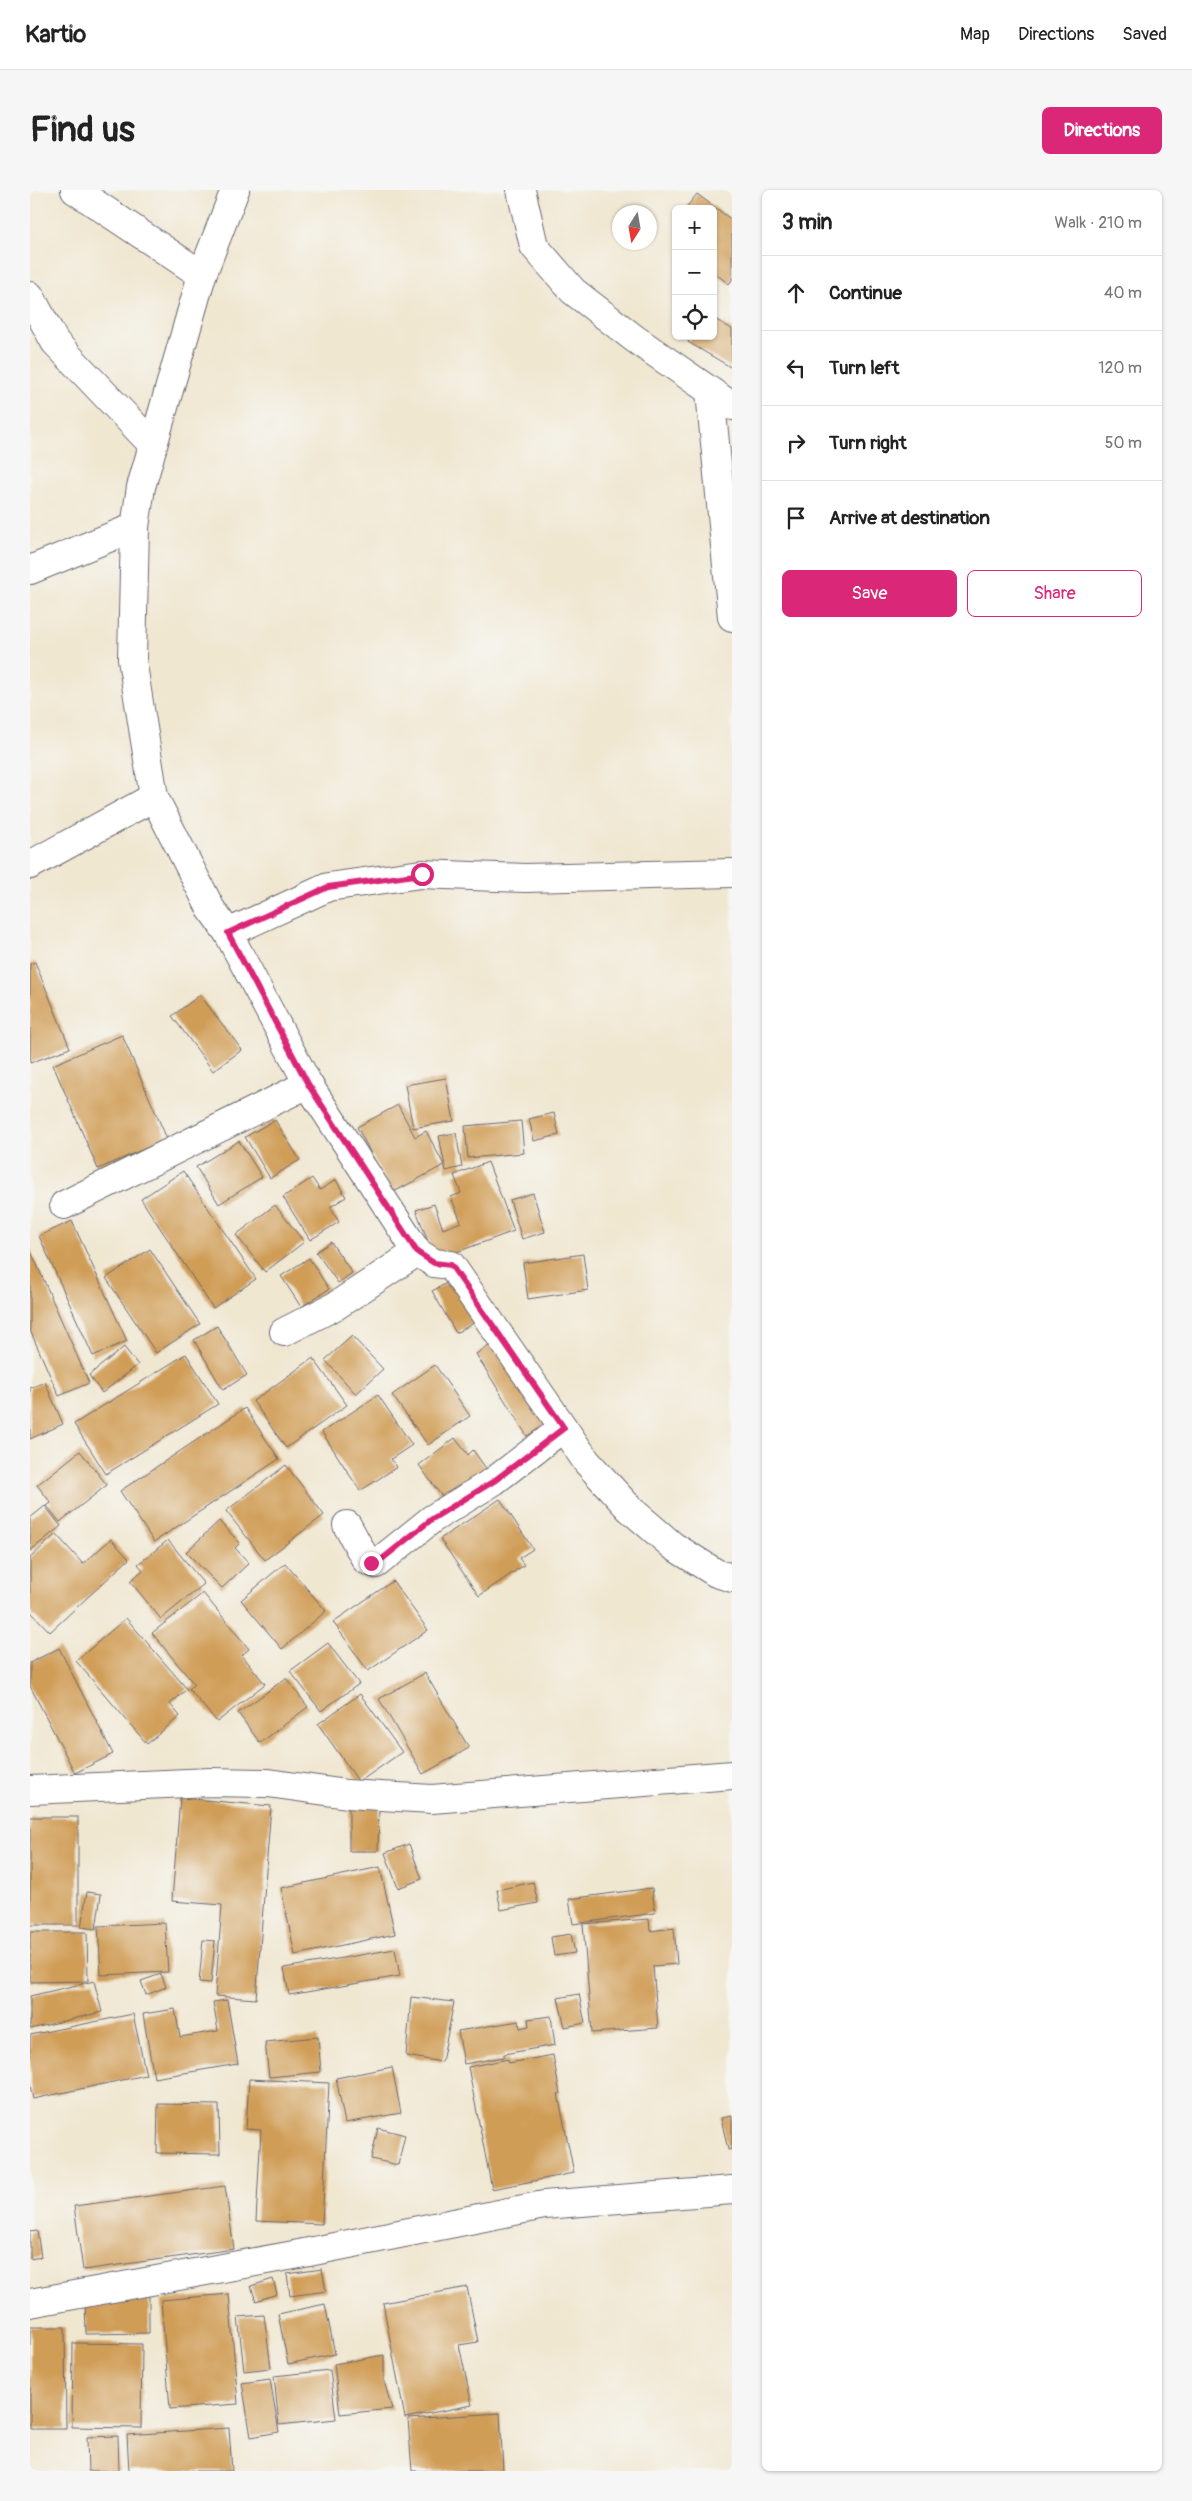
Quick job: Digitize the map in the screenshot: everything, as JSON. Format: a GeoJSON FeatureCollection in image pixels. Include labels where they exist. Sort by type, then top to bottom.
{"type":"FeatureCollection","features":[{"type":"Feature","properties":{"kind":"street"},"geometry":{"type":"LineString","coordinates":[[75,190],[202,275]]}},
{"type":"Feature","properties":{"kind":"street"},"geometry":{"type":"LineString","coordinates":[[235,190],[202,275],[141,487],[135,527],[132,659],[154,797],[211,909],[228,933],[308,1084],[417,1252],[434,1263],[451,1265],[587,1462],[630,1509],[673,1546],[716,1573],[732,1578]]}},
{"type":"Feature","properties":{"kind":"street"},"geometry":{"type":"LineString","coordinates":[[521,190],[534,246],[573,290],[635,339],[721,399],[732,617]]}},
{"type":"Feature","properties":{"kind":"street"},"geometry":{"type":"LineString","coordinates":[[32,308],[55,342],[153,445]]}},
{"type":"Feature","properties":{"kind":"street"},"geometry":{"type":"LineString","coordinates":[[30,570],[135,527]]}},
{"type":"Feature","properties":{"kind":"street"},"geometry":{"type":"LineString","coordinates":[[30,865],[154,797]]}},
{"type":"Feature","properties":{"kind":"street"},"geometry":{"type":"LineString","coordinates":[[228,933],[328,887],[422,874],[525,878],[732,873]]}},
{"type":"Feature","properties":{"kind":"street"},"geometry":{"type":"LineString","coordinates":[[64,1205],[308,1084]]}},
{"type":"Feature","properties":{"kind":"street"},"geometry":{"type":"LineString","coordinates":[[284,1332],[337,1305],[417,1252]]}},
{"type":"Feature","properties":{"kind":"street"},"geometry":{"type":"LineString","coordinates":[[347,1525],[366,1560],[376,1564],[432,1519],[494,1481],[564,1428]]}},
{"type":"Feature","properties":{"kind":"street"},"geometry":{"type":"LineString","coordinates":[[30,1790],[210,1782],[268,1783],[347,1794],[432,1798],[732,1775]]}},
{"type":"Feature","properties":{"kind":"street"},"geometry":{"type":"LineString","coordinates":[[30,2303],[294,2255],[544,2205],[732,2190]]}},
{"type":"Feature","properties":{"kind":"building"},"geometry":{"type":"Polygon","coordinates":[[[697,194],[712,205],[688,205],[697,194]]]}},
{"type":"Feature","properties":{"kind":"building"},"geometry":{"type":"Polygon","coordinates":[[[717,209],[732,220],[732,280],[729,284],[717,275],[717,209]]]}},
{"type":"Feature","properties":{"kind":"building"},"geometry":{"type":"Polygon","coordinates":[[[717,320],[732,329],[732,368],[688,342],[689,340],[717,340],[717,320]]]}},
{"type":"Feature","properties":{"kind":"building"},"geometry":{"type":"Polygon","coordinates":[[[35,962],[70,1048],[30,1063],[30,964],[35,962]]]}},
{"type":"Feature","properties":{"kind":"building"},"geometry":{"type":"Polygon","coordinates":[[[200,995],[242,1050],[213,1071],[172,1016],[200,995]]]}},
{"type":"Feature","properties":{"kind":"building"},"geometry":{"type":"Polygon","coordinates":[[[122,1035],[167,1139],[98,1169],[53,1065],[122,1035]]]}},
{"type":"Feature","properties":{"kind":"building"},"geometry":{"type":"Polygon","coordinates":[[[446,1078],[454,1121],[413,1128],[405,1085],[446,1078]]]}},
{"type":"Feature","properties":{"kind":"building"},"geometry":{"type":"Polygon","coordinates":[[[398,1105],[415,1137],[426,1131],[444,1165],[392,1193],[357,1127],[398,1105]]]}},
{"type":"Feature","properties":{"kind":"building"},"geometry":{"type":"Polygon","coordinates":[[[554,1113],[559,1135],[534,1141],[529,1119],[554,1113]]]}},
{"type":"Feature","properties":{"kind":"building"},"geometry":{"type":"Polygon","coordinates":[[[275,1120],[300,1160],[270,1178],[245,1137],[275,1120]]]}},
{"type":"Feature","properties":{"kind":"building"},"geometry":{"type":"Polygon","coordinates":[[[521,1121],[524,1153],[468,1158],[465,1126],[521,1121]]]}},
{"type":"Feature","properties":{"kind":"building"},"geometry":{"type":"Polygon","coordinates":[[[456,1133],[462,1167],[446,1171],[439,1136],[456,1133]]]}},
{"type":"Feature","properties":{"kind":"building"},"geometry":{"type":"Polygon","coordinates":[[[239,1141],[262,1177],[219,1204],[196,1167],[239,1141]]]}},
{"type":"Feature","properties":{"kind":"building"},"geometry":{"type":"Polygon","coordinates":[[[488,1162],[514,1231],[435,1260],[416,1210],[434,1204],[443,1229],[461,1222],[451,1197],[461,1193],[454,1175],[488,1162]]]}},
{"type":"Feature","properties":{"kind":"building"},"geometry":{"type":"Polygon","coordinates":[[[183,1171],[256,1279],[213,1308],[141,1199],[183,1171]]]}},
{"type":"Feature","properties":{"kind":"building"},"geometry":{"type":"Polygon","coordinates":[[[312,1178],[320,1190],[336,1180],[346,1197],[330,1207],[339,1222],[310,1240],[283,1197],[312,1178]]]}},
{"type":"Feature","properties":{"kind":"building"},"geometry":{"type":"Polygon","coordinates":[[[533,1193],[545,1232],[522,1239],[510,1200],[533,1193]]]}},
{"type":"Feature","properties":{"kind":"building"},"geometry":{"type":"Polygon","coordinates":[[[275,1205],[304,1242],[265,1272],[236,1235],[275,1205]]]}},
{"type":"Feature","properties":{"kind":"building"},"geometry":{"type":"Polygon","coordinates":[[[72,1221],[127,1341],[93,1356],[39,1236],[72,1221]]]}},
{"type":"Feature","properties":{"kind":"building"},"geometry":{"type":"Polygon","coordinates":[[[331,1242],[352,1273],[338,1283],[316,1252],[331,1242]]]}},
{"type":"Feature","properties":{"kind":"building"},"geometry":{"type":"Polygon","coordinates":[[[30,1249],[89,1383],[59,1396],[30,1330],[30,1249]]]}},
{"type":"Feature","properties":{"kind":"building"},"geometry":{"type":"Polygon","coordinates":[[[150,1249],[200,1324],[156,1353],[106,1278],[150,1249]]]}},
{"type":"Feature","properties":{"kind":"building"},"geometry":{"type":"Polygon","coordinates":[[[583,1254],[588,1290],[528,1299],[523,1263],[583,1254]]]}},
{"type":"Feature","properties":{"kind":"building"},"geometry":{"type":"Polygon","coordinates":[[[309,1258],[329,1289],[301,1307],[281,1276],[309,1258]]]}},
{"type":"Feature","properties":{"kind":"building"},"geometry":{"type":"Polygon","coordinates":[[[456,1278],[479,1320],[456,1333],[432,1291],[456,1278]]]}},
{"type":"Feature","properties":{"kind":"building"},"geometry":{"type":"Polygon","coordinates":[[[217,1326],[247,1375],[223,1390],[194,1340],[217,1326]]]}},
{"type":"Feature","properties":{"kind":"building"},"geometry":{"type":"Polygon","coordinates":[[[352,1336],[383,1369],[356,1394],[325,1360],[352,1336]]]}},
{"type":"Feature","properties":{"kind":"building"},"geometry":{"type":"Polygon","coordinates":[[[497,1341],[547,1424],[527,1436],[476,1354],[497,1341]]]}},
{"type":"Feature","properties":{"kind":"building"},"geometry":{"type":"Polygon","coordinates":[[[124,1347],[138,1365],[102,1393],[89,1375],[124,1347]]]}},
{"type":"Feature","properties":{"kind":"building"},"geometry":{"type":"Polygon","coordinates":[[[186,1354],[218,1404],[106,1474],[74,1424],[186,1354]]]}},
{"type":"Feature","properties":{"kind":"building"},"geometry":{"type":"Polygon","coordinates":[[[313,1358],[347,1405],[286,1448],[253,1401],[313,1358]]]}},
{"type":"Feature","properties":{"kind":"building"},"geometry":{"type":"Polygon","coordinates":[[[435,1365],[470,1416],[428,1445],[392,1395],[435,1365]]]}},
{"type":"Feature","properties":{"kind":"building"},"geometry":{"type":"Polygon","coordinates":[[[45,1382],[63,1424],[30,1439],[30,1388],[45,1382]]]}},
{"type":"Feature","properties":{"kind":"building"},"geometry":{"type":"Polygon","coordinates":[[[378,1395],[412,1445],[391,1459],[397,1467],[360,1491],[322,1432],[378,1395]]]}},
{"type":"Feature","properties":{"kind":"building"},"geometry":{"type":"Polygon","coordinates":[[[245,1408],[279,1459],[154,1542],[120,1491],[245,1408]]]}},
{"type":"Feature","properties":{"kind":"building"},"geometry":{"type":"Polygon","coordinates":[[[455,1438],[468,1455],[473,1450],[490,1474],[448,1505],[419,1465],[455,1438]]]}},
{"type":"Feature","properties":{"kind":"building"},"geometry":{"type":"Polygon","coordinates":[[[80,1451],[107,1485],[60,1522],[47,1506],[51,1503],[37,1485],[80,1451]]]}},
{"type":"Feature","properties":{"kind":"building"},"geometry":{"type":"Polygon","coordinates":[[[286,1465],[324,1515],[265,1560],[226,1511],[286,1465]]]}},
{"type":"Feature","properties":{"kind":"building"},"geometry":{"type":"Polygon","coordinates":[[[500,1499],[533,1549],[519,1558],[524,1565],[479,1596],[440,1539],[500,1499]]]}},
{"type":"Feature","properties":{"kind":"building"},"geometry":{"type":"Polygon","coordinates":[[[45,1506],[61,1526],[30,1551],[30,1518],[45,1506]]]}},
{"type":"Feature","properties":{"kind":"building"},"geometry":{"type":"Polygon","coordinates":[[[219,1521],[240,1543],[235,1548],[249,1563],[222,1588],[186,1552],[219,1521]]]}},
{"type":"Feature","properties":{"kind":"building"},"geometry":{"type":"Polygon","coordinates":[[[56,1534],[83,1564],[111,1539],[129,1559],[50,1632],[30,1611],[30,1558],[56,1534]]]}},
{"type":"Feature","properties":{"kind":"building"},"geometry":{"type":"Polygon","coordinates":[[[168,1540],[204,1584],[161,1619],[130,1581],[143,1570],[138,1564],[168,1540]]]}},
{"type":"Feature","properties":{"kind":"building"},"geometry":{"type":"Polygon","coordinates":[[[285,1563],[326,1611],[282,1649],[241,1600],[285,1563]]]}},
{"type":"Feature","properties":{"kind":"building"},"geometry":{"type":"Polygon","coordinates":[[[393,1581],[428,1630],[368,1671],[333,1622],[393,1581]]]}},
{"type":"Feature","properties":{"kind":"building"},"geometry":{"type":"Polygon","coordinates":[[[203,1593],[249,1649],[242,1655],[265,1684],[217,1722],[189,1689],[194,1684],[152,1633],[203,1593]]]}},
{"type":"Feature","properties":{"kind":"building"},"geometry":{"type":"Polygon","coordinates":[[[126,1618],[187,1689],[170,1704],[180,1716],[147,1744],[76,1661],[126,1618]]]}},
{"type":"Feature","properties":{"kind":"building"},"geometry":{"type":"Polygon","coordinates":[[[328,1643],[359,1684],[321,1711],[290,1671],[328,1643]]]}},
{"type":"Feature","properties":{"kind":"building"},"geometry":{"type":"Polygon","coordinates":[[[59,1648],[113,1754],[75,1773],[30,1686],[30,1663],[59,1648]]]}},
{"type":"Feature","properties":{"kind":"building"},"geometry":{"type":"Polygon","coordinates":[[[425,1673],[469,1748],[423,1774],[379,1699],[425,1673]]]}},
{"type":"Feature","properties":{"kind":"building"},"geometry":{"type":"Polygon","coordinates":[[[286,1678],[308,1707],[260,1743],[238,1713],[286,1678]]]}},
{"type":"Feature","properties":{"kind":"building"},"geometry":{"type":"Polygon","coordinates":[[[360,1694],[402,1752],[359,1782],[318,1724],[360,1694]]]}},
{"type":"Feature","properties":{"kind":"building"},"geometry":{"type":"Polygon","coordinates":[[[180,1798],[271,1806],[256,1999],[215,1996],[222,1905],[172,1901],[180,1798]]]}},
{"type":"Feature","properties":{"kind":"building"},"geometry":{"type":"Polygon","coordinates":[[[349,1807],[379,1807],[378,1851],[349,1851],[349,1807]]]}},
{"type":"Feature","properties":{"kind":"building"},"geometry":{"type":"Polygon","coordinates":[[[30,1817],[78,1817],[78,1925],[30,1925],[30,1817]]]}},
{"type":"Feature","properties":{"kind":"building"},"geometry":{"type":"Polygon","coordinates":[[[409,1844],[422,1879],[398,1888],[385,1853],[409,1844]]]}},
{"type":"Feature","properties":{"kind":"building"},"geometry":{"type":"Polygon","coordinates":[[[380,1867],[395,1934],[295,1955],[281,1888],[380,1867]]]}},
{"type":"Feature","properties":{"kind":"building"},"geometry":{"type":"Polygon","coordinates":[[[533,1882],[538,1903],[501,1910],[497,1890],[533,1882]]]}},
{"type":"Feature","properties":{"kind":"building"},"geometry":{"type":"Polygon","coordinates":[[[652,1888],[655,1913],[573,1924],[569,1899],[652,1888]]]}},
{"type":"Feature","properties":{"kind":"building"},"geometry":{"type":"Polygon","coordinates":[[[87,1892],[101,1894],[96,1929],[81,1927],[87,1892]]]}},
{"type":"Feature","properties":{"kind":"building"},"geometry":{"type":"Polygon","coordinates":[[[649,1919],[650,1931],[674,1928],[677,1964],[653,1966],[658,2028],[592,2033],[583,1924],[649,1919]]]}},
{"type":"Feature","properties":{"kind":"building"},"geometry":{"type":"Polygon","coordinates":[[[165,1923],[168,1972],[101,1975],[98,1926],[165,1923]]]}},
{"type":"Feature","properties":{"kind":"building"},"geometry":{"type":"Polygon","coordinates":[[[30,1932],[87,1932],[88,1981],[30,1982],[30,1932]]]}},
{"type":"Feature","properties":{"kind":"building"},"geometry":{"type":"Polygon","coordinates":[[[571,1934],[575,1953],[554,1956],[551,1937],[571,1934]]]}},
{"type":"Feature","properties":{"kind":"building"},"geometry":{"type":"Polygon","coordinates":[[[203,1940],[215,1941],[211,1983],[199,1982],[203,1940]]]}},
{"type":"Feature","properties":{"kind":"building"},"geometry":{"type":"Polygon","coordinates":[[[395,1949],[400,1976],[289,1995],[284,1968],[395,1949]]]}},
{"type":"Feature","properties":{"kind":"building"},"geometry":{"type":"Polygon","coordinates":[[[161,1974],[166,1987],[146,1995],[141,1981],[161,1974]]]}},
{"type":"Feature","properties":{"kind":"building"},"geometry":{"type":"Polygon","coordinates":[[[94,1981],[102,2012],[30,2029],[30,1996],[94,1981]]]}},
{"type":"Feature","properties":{"kind":"building"},"geometry":{"type":"Polygon","coordinates":[[[579,1994],[585,2023],[565,2027],[558,1998],[579,1994]]]}},
{"type":"Feature","properties":{"kind":"building"},"geometry":{"type":"Polygon","coordinates":[[[411,1997],[454,2002],[442,2062],[406,2056],[411,1997]]]}},
{"type":"Feature","properties":{"kind":"building"},"geometry":{"type":"Polygon","coordinates":[[[227,2000],[238,2064],[154,2078],[143,2014],[175,2009],[180,2037],[218,2031],[213,2002],[227,2000]]]}},
{"type":"Feature","properties":{"kind":"building"},"geometry":{"type":"Polygon","coordinates":[[[133,2014],[146,2075],[33,2099],[30,2085],[30,2035],[133,2014]]]}},
{"type":"Feature","properties":{"kind":"building"},"geometry":{"type":"Polygon","coordinates":[[[551,2016],[555,2045],[504,2054],[504,2057],[464,2064],[458,2031],[519,2021],[520,2028],[529,2026],[528,2019],[551,2016]]]}},
{"type":"Feature","properties":{"kind":"building"},"geometry":{"type":"Polygon","coordinates":[[[318,2037],[321,2072],[269,2077],[265,2042],[318,2037]]]}},
{"type":"Feature","properties":{"kind":"building"},"geometry":{"type":"Polygon","coordinates":[[[553,2055],[560,2094],[558,2094],[574,2173],[492,2189],[468,2067],[508,2059],[509,2063],[553,2055]]]}},
{"type":"Feature","properties":{"kind":"building"},"geometry":{"type":"Polygon","coordinates":[[[392,2067],[401,2113],[345,2123],[336,2078],[392,2067]]]}},
{"type":"Feature","properties":{"kind":"building"},"geometry":{"type":"Polygon","coordinates":[[[249,2079],[329,2083],[322,2224],[256,2221],[261,2130],[246,2129],[249,2079]]]}},
{"type":"Feature","properties":{"kind":"building"},"geometry":{"type":"Polygon","coordinates":[[[158,2104],[219,2105],[220,2154],[157,2153],[158,2104]]]}},
{"type":"Feature","properties":{"kind":"building"},"geometry":{"type":"Polygon","coordinates":[[[732,2116],[732,2149],[728,2150],[721,2118],[732,2116]]]}},
{"type":"Feature","properties":{"kind":"building"},"geometry":{"type":"Polygon","coordinates":[[[378,2128],[405,2135],[398,2165],[371,2159],[378,2128]]]}},
{"type":"Feature","properties":{"kind":"building"},"geometry":{"type":"Polygon","coordinates":[[[225,2186],[234,2249],[83,2270],[74,2206],[225,2186]]]}},
{"type":"Feature","properties":{"kind":"building"},"geometry":{"type":"Polygon","coordinates":[[[37,2231],[41,2257],[30,2259],[30,2232],[37,2231]]]}},
{"type":"Feature","properties":{"kind":"building"},"geometry":{"type":"Polygon","coordinates":[[[322,2269],[326,2291],[290,2296],[287,2274],[322,2269]]]}},
{"type":"Feature","properties":{"kind":"building"},"geometry":{"type":"Polygon","coordinates":[[[273,2279],[277,2294],[256,2301],[251,2286],[273,2279]]]}},
{"type":"Feature","properties":{"kind":"building"},"geometry":{"type":"Polygon","coordinates":[[[467,2287],[478,2342],[459,2345],[472,2405],[405,2418],[383,2303],[467,2287]]]}},
{"type":"Feature","properties":{"kind":"building"},"geometry":{"type":"Polygon","coordinates":[[[229,2294],[238,2404],[170,2409],[161,2300],[229,2294]]]}},
{"type":"Feature","properties":{"kind":"building"},"geometry":{"type":"Polygon","coordinates":[[[85,2296],[149,2296],[149,2333],[86,2334],[85,2296]]]}},
{"type":"Feature","properties":{"kind":"building"},"geometry":{"type":"Polygon","coordinates":[[[325,2304],[335,2354],[288,2364],[278,2314],[325,2304]]]}},
{"type":"Feature","properties":{"kind":"building"},"geometry":{"type":"Polygon","coordinates":[[[264,2315],[271,2368],[244,2371],[238,2317],[264,2315]]]}},
{"type":"Feature","properties":{"kind":"building"},"geometry":{"type":"Polygon","coordinates":[[[30,2327],[65,2327],[66,2429],[30,2429],[30,2327]]]}},
{"type":"Feature","properties":{"kind":"building"},"geometry":{"type":"Polygon","coordinates":[[[73,2343],[142,2344],[141,2428],[72,2427],[73,2343]]]}},
{"type":"Feature","properties":{"kind":"building"},"geometry":{"type":"Polygon","coordinates":[[[384,2355],[384,2381],[392,2409],[340,2414],[334,2364],[384,2355]]]}},
{"type":"Feature","properties":{"kind":"building"},"geometry":{"type":"Polygon","coordinates":[[[330,2370],[336,2419],[279,2425],[274,2376],[330,2370]]]}},
{"type":"Feature","properties":{"kind":"building"},"geometry":{"type":"Polygon","coordinates":[[[270,2379],[279,2432],[251,2437],[242,2383],[270,2379]]]}},
{"type":"Feature","properties":{"kind":"building"},"geometry":{"type":"Polygon","coordinates":[[[500,2413],[503,2471],[412,2471],[408,2419],[500,2413]]]}},
{"type":"Feature","properties":{"kind":"building"},"geometry":{"type":"Polygon","coordinates":[[[229,2428],[232,2471],[129,2471],[127,2435],[229,2428]]]}},
{"type":"Feature","properties":{"kind":"building"},"geometry":{"type":"Polygon","coordinates":[[[118,2436],[119,2471],[88,2471],[87,2437],[118,2436]]]}},
{"type":"Feature","properties":{"kind":"route"},"geometry":{"type":"LineString","coordinates":[[371,1563],[376,1564],[432,1519],[494,1481],[564,1428],[476,1298],[451,1265],[434,1263],[417,1252],[308,1084],[228,933],[328,887],[422,874]]}}]}
